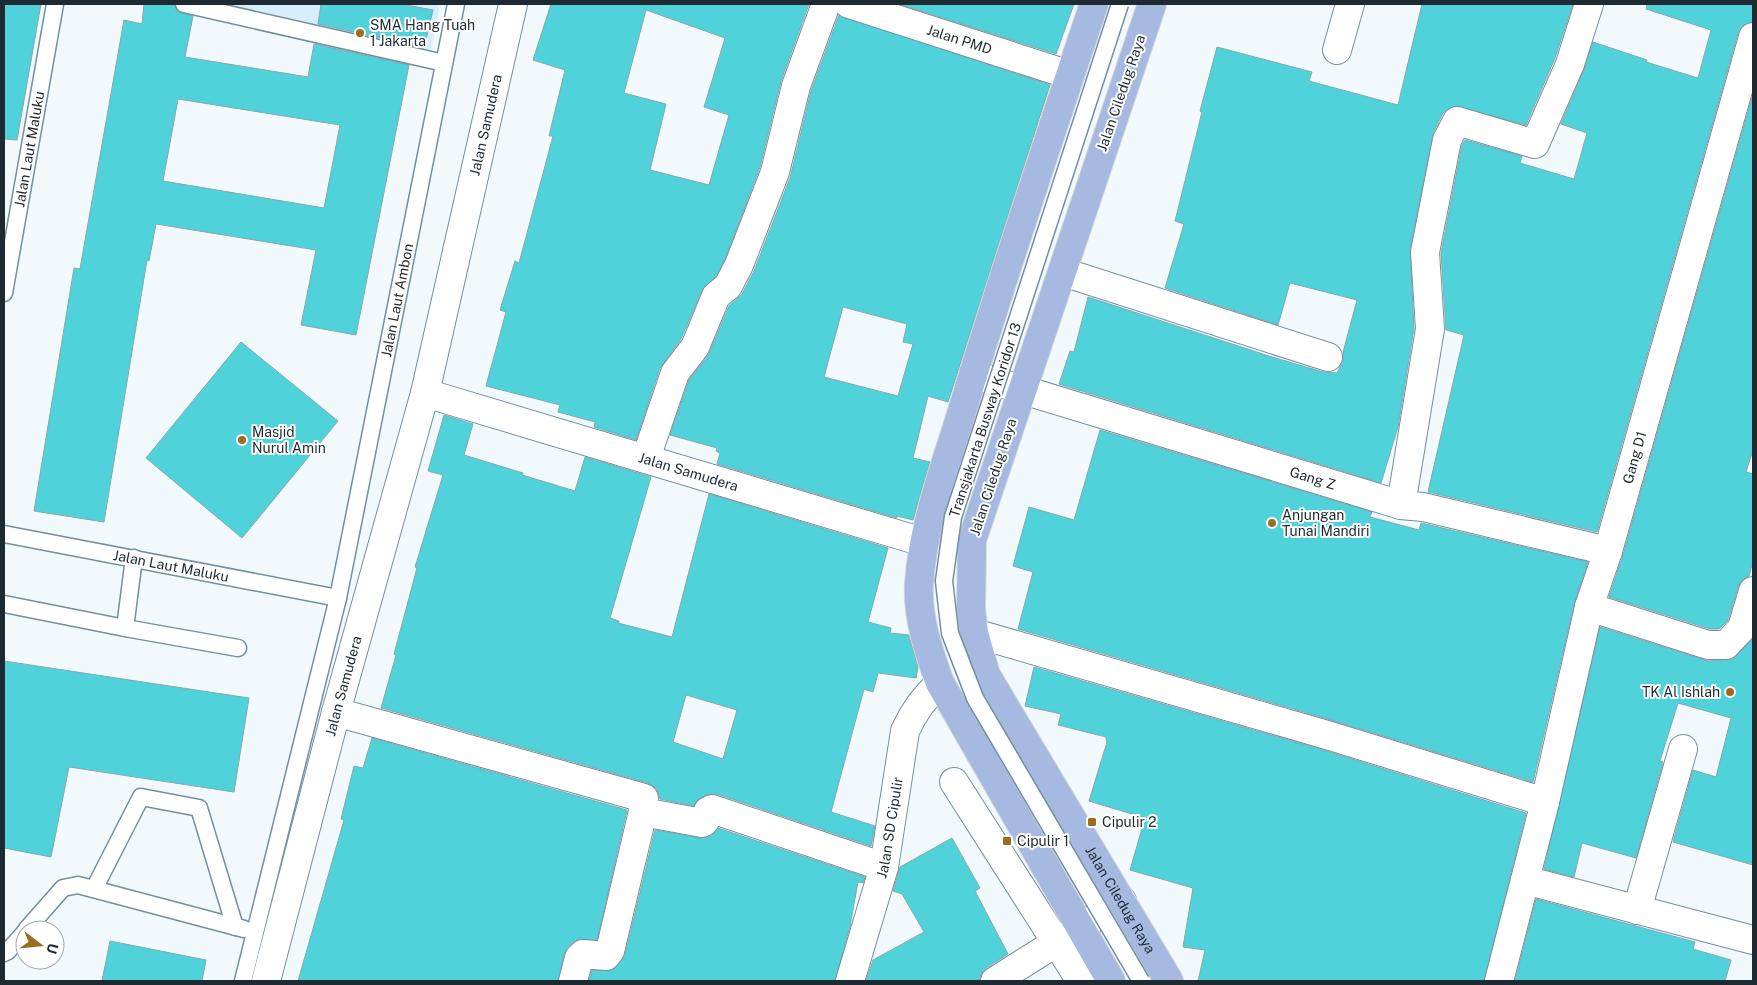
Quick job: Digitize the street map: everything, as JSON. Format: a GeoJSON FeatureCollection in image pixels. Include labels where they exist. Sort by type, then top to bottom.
{"type":"FeatureCollection","features":[{"type":"Feature","properties":{"kind":"main road"},"geometry":{"type":"LineString","coordinates":[[1094,4],[974,375],[923,542],[919,586],[922,619],[928,651],[940,683],[1111,981]]}},
{"type":"Feature","properties":{"kind":"main road","name":"Jalan Ciledug Raya"},"geometry":{"type":"LineString","coordinates":[[1152,4],[1063,272],[1021,389],[972,540],[970,572],[974,633],[986,675],[1169,981]]}},
{"type":"Feature","properties":{"kind":"street","name":"Jalan Samudera"},"geometry":{"type":"LineString","coordinates":[[266,981],[336,712],[424,393],[513,4]]}},
{"type":"Feature","properties":{"kind":"street"},"geometry":{"type":"LineString","coordinates":[[646,458],[675,373],[695,347],[716,296],[728,286],[739,265],[775,172],[796,86],[826,4]]}},
{"type":"Feature","properties":{"kind":"street","name":"Jalan PMD"},"geometry":{"type":"LineString","coordinates":[[849,4],[1070,75]]}},
{"type":"Feature","properties":{"kind":"street"},"geometry":{"type":"LineString","coordinates":[[1337,50],[1350,4]]}},
{"type":"Feature","properties":{"kind":"street"},"geometry":{"type":"LineString","coordinates":[[1401,505],[1430,329],[1425,252],[1447,140],[1457,121],[1535,144],[1570,64],[1589,4]]}},
{"type":"Feature","properties":{"kind":"street","name":"Gang D1"},"geometry":{"type":"LineString","coordinates":[[1499,981],[1545,802],[1590,607],[1608,551],[1753,37]]}},
{"type":"Feature","properties":{"kind":"street"},"geometry":{"type":"LineString","coordinates":[[1063,272],[1328,357]]}},
{"type":"Feature","properties":{"kind":"street","name":"Gang Z"},"geometry":{"type":"LineString","coordinates":[[974,375],[1401,505],[1423,508],[1608,551]]}},
{"type":"Feature","properties":{"kind":"street","name":"Jalan Samudera"},"geometry":{"type":"LineString","coordinates":[[424,393],[923,542]]}},
{"type":"Feature","properties":{"kind":"street"},"geometry":{"type":"LineString","coordinates":[[1590,607],[1708,644],[1726,645],[1742,628],[1753,591]]}},
{"type":"Feature","properties":{"kind":"street"},"geometry":{"type":"LineString","coordinates":[[974,633],[1327,735],[1545,802]]}},
{"type":"Feature","properties":{"kind":"street","name":"Jalan SD Cipulir"},"geometry":{"type":"LineString","coordinates":[[850,981],[884,866],[905,731],[914,711],[927,694],[940,683]]}},
{"type":"Feature","properties":{"kind":"street"},"geometry":{"type":"LineString","coordinates":[[336,712],[641,796],[645,802],[610,951],[606,956],[583,954],[579,958],[573,981]]}},
{"type":"Feature","properties":{"kind":"street"},"geometry":{"type":"LineString","coordinates":[[1637,910],[1683,749]]}},
{"type":"Feature","properties":{"kind":"street"},"geometry":{"type":"LineString","coordinates":[[954,782],[1080,981]]}},
{"type":"Feature","properties":{"kind":"street"},"geometry":{"type":"LineString","coordinates":[[643,812],[702,823],[705,821],[708,810],[712,809],[884,866]]}},
{"type":"Feature","properties":{"kind":"street"},"geometry":{"type":"LineString","coordinates":[[1525,880],[1753,940]]}},
{"type":"Feature","properties":{"kind":"street"},"geometry":{"type":"LineString","coordinates":[[995,981],[1122,901]]}},
{"type":"Feature","properties":{"kind":"lane","name":"Jalan Laut Maluku"},"geometry":{"type":"LineString","coordinates":[[4,293],[55,4]]}},
{"type":"Feature","properties":{"kind":"lane"},"geometry":{"type":"LineString","coordinates":[[184,4],[444,63]]}},
{"type":"Feature","properties":{"kind":"lane","name":"Jalan Laut Ambon"},"geometry":{"type":"LineString","coordinates":[[243,981],[338,598],[456,4]]}},
{"type":"Feature","properties":{"kind":"lane","name":"Transjakarta Busway Koridor 13"},"geometry":{"type":"LineString","coordinates":[[1120,4],[953,517],[944,581],[950,634],[975,698],[1141,981]]}},
{"type":"Feature","properties":{"kind":"lane","name":"Jalan Laut Maluku"},"geometry":{"type":"LineString","coordinates":[[4,534],[338,598]]}},
{"type":"Feature","properties":{"kind":"lane"},"geometry":{"type":"LineString","coordinates":[[125,628],[134,558]]}},
{"type":"Feature","properties":{"kind":"lane"},"geometry":{"type":"LineString","coordinates":[[4,604],[238,648]]}},
{"type":"Feature","properties":{"kind":"lane"},"geometry":{"type":"LineString","coordinates":[[94,889],[141,797],[199,808],[235,927]]}},
{"type":"Feature","properties":{"kind":"lane"},"geometry":{"type":"LineString","coordinates":[[35,920],[63,888],[78,885],[256,932]]}},
{"type":"Feature","properties":{"kind":"lane"},"geometry":{"type":"LineString","coordinates":[[4,953],[15,943]]}},
{"type":"Feature","properties":{"kind":"shaded area","name":"SMA Hang Tuah 1 Jakarta"},"geometry":{"type":"Polygon","coordinates":[[[141,4],[440,4],[429,62],[141,4]]]}},
{"type":"Feature","properties":{"kind":"building"},"geometry":{"type":"Polygon","coordinates":[[[4,4],[41,4],[17,140],[4,139],[4,4]]]}},
{"type":"Feature","properties":{"kind":"building"},"geometry":{"type":"Polygon","coordinates":[[[144,4],[174,4],[178,12],[193,16],[185,57],[308,77],[314,44],[409,65],[356,335],[301,325],[316,250],[156,224],[149,261],[147,260],[104,522],[34,511],[74,268],[80,269],[124,20],[142,24],[144,4]],[[178,99],[163,181],[324,208],[340,125],[178,99]]]}},
{"type":"Feature","properties":{"kind":"building"},"geometry":{"type":"Polygon","coordinates":[[[321,4],[401,4],[433,10],[424,48],[318,24],[321,4]]]}},
{"type":"Feature","properties":{"kind":"building"},"geometry":{"type":"Polygon","coordinates":[[[551,4],[809,4],[781,81],[760,167],[725,259],[716,276],[702,290],[681,339],[660,368],[636,440],[594,427],[595,422],[558,412],[560,405],[486,386],[506,312],[500,310],[515,261],[519,263],[553,136],[549,136],[565,70],[533,60],[551,4]],[[646,10],[624,93],[666,104],[650,170],[709,185],[729,115],[704,107],[725,38],[646,10]]]}},
{"type":"Feature","properties":{"kind":"building"},"geometry":{"type":"Polygon","coordinates":[[[899,4],[1074,4],[1056,54],[899,4]]]}},
{"type":"Feature","properties":{"kind":"building"},"geometry":{"type":"Polygon","coordinates":[[[1422,4],[1573,4],[1555,58],[1526,125],[1455,106],[1443,113],[1433,133],[1410,249],[1414,328],[1398,427],[1381,483],[1059,384],[1070,351],[1074,352],[1088,297],[1269,356],[1323,372],[1337,373],[1343,361],[1343,352],[1357,300],[1290,283],[1278,325],[1165,288],[1184,224],[1175,221],[1202,112],[1200,111],[1217,47],[1312,72],[1309,81],[1398,105],[1422,4]]]}},
{"type":"Feature","properties":{"kind":"building"},"geometry":{"type":"Polygon","coordinates":[[[1647,4],[1753,4],[1753,22],[1742,26],[1738,33],[1597,532],[1428,492],[1464,335],[1446,330],[1441,253],[1462,145],[1465,140],[1522,156],[1520,163],[1574,179],[1587,133],[1561,124],[1584,70],[1593,42],[1647,60],[1646,62],[1698,78],[1711,30],[1646,9],[1647,4]]]}},
{"type":"Feature","properties":{"kind":"building"},"geometry":{"type":"Polygon","coordinates":[[[839,15],[1050,85],[948,402],[928,396],[913,458],[930,462],[913,520],[897,516],[897,518],[717,464],[720,453],[716,451],[717,448],[670,435],[689,380],[708,356],[729,306],[742,294],[754,271],[790,178],[811,91],[839,15]],[[843,307],[824,377],[898,396],[913,344],[903,342],[907,324],[843,307]]]}},
{"type":"Feature","properties":{"kind":"building"},"geometry":{"type":"Polygon","coordinates":[[[1753,94],[1753,450],[1746,472],[1753,474],[1753,561],[1749,576],[1742,580],[1738,587],[1728,620],[1719,629],[1710,629],[1609,597],[1623,555],[1753,94]]]}},
{"type":"Feature","properties":{"kind":"building","name":"Masjid Nurul Amin"},"geometry":{"type":"Polygon","coordinates":[[[241,342],[338,421],[242,538],[146,458],[241,342]]]}},
{"type":"Feature","properties":{"kind":"building"},"geometry":{"type":"Polygon","coordinates":[[[444,415],[473,424],[464,455],[575,491],[585,457],[651,477],[610,618],[619,621],[618,623],[672,637],[709,494],[888,548],[868,622],[891,628],[890,633],[909,635],[918,667],[916,678],[878,673],[873,692],[864,689],[831,812],[875,826],[871,846],[717,794],[705,795],[694,806],[660,799],[657,789],[648,783],[381,708],[417,568],[415,567],[443,475],[428,471],[444,415]],[[686,695],[673,742],[723,759],[737,710],[686,695]]]}},
{"type":"Feature","properties":{"kind":"building"},"geometry":{"type":"Polygon","coordinates":[[[1100,430],[1372,512],[1370,517],[1419,530],[1421,523],[1588,562],[1574,604],[1533,782],[1331,720],[1018,629],[1033,572],[1013,566],[1029,507],[1074,520],[1100,430]]]}},
{"type":"Feature","properties":{"kind":"building"},"geometry":{"type":"Polygon","coordinates":[[[1600,627],[1708,661],[1733,659],[1753,639],[1753,865],[1673,842],[1693,770],[1716,777],[1731,718],[1678,703],[1660,761],[1663,762],[1636,858],[1582,843],[1574,877],[1544,869],[1600,627]]]}},
{"type":"Feature","properties":{"kind":"building"},"geometry":{"type":"Polygon","coordinates":[[[4,661],[249,698],[234,792],[69,767],[51,857],[4,848],[4,661]]]}},
{"type":"Feature","properties":{"kind":"building"},"geometry":{"type":"Polygon","coordinates":[[[1034,667],[1323,750],[1526,813],[1484,981],[1198,981],[1205,950],[1183,947],[1193,888],[1130,870],[1145,818],[1089,801],[1107,742],[1106,737],[1058,725],[1061,714],[1025,706],[1034,667]]]}},
{"type":"Feature","properties":{"kind":"building"},"geometry":{"type":"Polygon","coordinates":[[[372,738],[627,810],[597,940],[578,939],[568,947],[564,954],[558,981],[298,981],[344,820],[341,819],[354,766],[363,768],[372,738]]]}},
{"type":"Feature","properties":{"kind":"building"},"geometry":{"type":"Polygon","coordinates":[[[718,828],[865,877],[863,883],[858,882],[850,926],[835,981],[589,981],[592,970],[613,970],[625,955],[655,830],[700,838],[711,836],[718,828]]]}},
{"type":"Feature","properties":{"kind":"building"},"geometry":{"type":"Polygon","coordinates":[[[952,838],[980,888],[975,891],[1008,954],[986,968],[981,974],[979,981],[866,981],[873,960],[924,932],[902,894],[893,891],[900,867],[952,838]]]}},
{"type":"Feature","properties":{"kind":"building"},"geometry":{"type":"Polygon","coordinates":[[[1536,899],[1695,942],[1693,949],[1731,960],[1725,981],[1515,981],[1536,899]]]}},
{"type":"Feature","properties":{"kind":"building"},"geometry":{"type":"Polygon","coordinates":[[[110,941],[206,960],[202,981],[102,981],[110,941]]]}},
{"type":"Feature","properties":{"kind":"place","name":"SMA Hang Tuah 1 Jakarta"},"geometry":{"type":"Point","coordinates":[360,33]}},
{"type":"Feature","properties":{"kind":"place","name":"Masjid Nurul Amin"},"geometry":{"type":"Point","coordinates":[242,440]}},
{"type":"Feature","properties":{"kind":"place","name":"Anjungan Tunai Mandiri"},"geometry":{"type":"Point","coordinates":[1272,523]}},
{"type":"Feature","properties":{"kind":"place","name":"TK Al Ishlah"},"geometry":{"type":"Point","coordinates":[1730,692]}},
{"type":"Feature","properties":{"kind":"place","name":"Cipulir 2"},"geometry":{"type":"Point","coordinates":[1092,822]}},
{"type":"Feature","properties":{"kind":"place","name":"Cipulir 1"},"geometry":{"type":"Point","coordinates":[1007,841]}}]}
